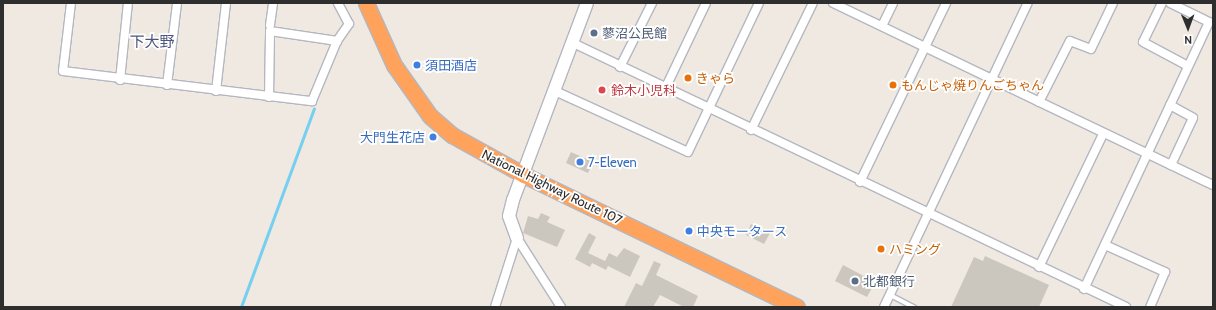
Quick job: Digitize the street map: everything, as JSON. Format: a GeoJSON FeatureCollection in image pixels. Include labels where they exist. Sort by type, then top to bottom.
{"type":"FeatureCollection","features":[{"type":"Feature","properties":{"kind":"highway","name":"National Highway Route 107"},"geometry":{"type":"LineString","coordinates":[[366,3],[394,65],[430,116],[452,135],[524,175],[797,307]]}},
{"type":"Feature","properties":{"kind":"street"},"geometry":{"type":"LineString","coordinates":[[71,3],[63,71],[120,80],[312,101],[337,41],[349,24],[338,3]]}},
{"type":"Feature","properties":{"kind":"street"},"geometry":{"type":"LineString","coordinates":[[120,80],[128,3]]}},
{"type":"Feature","properties":{"kind":"street"},"geometry":{"type":"LineString","coordinates":[[168,85],[177,3]]}},
{"type":"Feature","properties":{"kind":"street"},"geometry":{"type":"LineString","coordinates":[[216,91],[226,3]]}},
{"type":"Feature","properties":{"kind":"street"},"geometry":{"type":"LineString","coordinates":[[270,26],[273,3]]}},
{"type":"Feature","properties":{"kind":"street"},"geometry":{"type":"LineString","coordinates":[[561,307],[517,238],[509,216],[555,91],[571,42],[587,3]]}},
{"type":"Feature","properties":{"kind":"street"},"geometry":{"type":"LineString","coordinates":[[620,67],[652,3]]}},
{"type":"Feature","properties":{"kind":"street"},"geometry":{"type":"LineString","coordinates":[[665,89],[706,3]]}},
{"type":"Feature","properties":{"kind":"street"},"geometry":{"type":"LineString","coordinates":[[555,91],[688,152],[759,3]]}},
{"type":"Feature","properties":{"kind":"street"},"geometry":{"type":"LineString","coordinates":[[751,130],[813,3]]}},
{"type":"Feature","properties":{"kind":"street"},"geometry":{"type":"LineString","coordinates":[[882,26],[893,3]]}},
{"type":"Feature","properties":{"kind":"street"},"geometry":{"type":"LineString","coordinates":[[860,182],[946,3]]}},
{"type":"Feature","properties":{"kind":"street"},"geometry":{"type":"LineString","coordinates":[[884,307],[993,80],[1028,3]]}},
{"type":"Feature","properties":{"kind":"street"},"geometry":{"type":"LineString","coordinates":[[1039,102],[1070,41],[1091,50],[1113,3]]}},
{"type":"Feature","properties":{"kind":"street"},"geometry":{"type":"LineString","coordinates":[[1162,3],[1143,42],[1188,66]]}},
{"type":"Feature","properties":{"kind":"street"},"geometry":{"type":"LineString","coordinates":[[1084,289],[1188,66],[1211,23],[1170,3]]}},
{"type":"Feature","properties":{"kind":"street"},"geometry":{"type":"LineString","coordinates":[[838,4],[1146,155],[1213,185]]}},
{"type":"Feature","properties":{"kind":"street"},"geometry":{"type":"LineString","coordinates":[[269,97],[270,31],[337,41]]}},
{"type":"Feature","properties":{"kind":"street"},"geometry":{"type":"LineString","coordinates":[[571,42],[707,110],[929,214],[1084,289],[1126,307]]}},
{"type":"Feature","properties":{"kind":"street"},"geometry":{"type":"LineString","coordinates":[[1170,105],[1193,118],[1171,165]]}},
{"type":"Feature","properties":{"kind":"street"},"geometry":{"type":"LineString","coordinates":[[1039,267],[1104,134]]}},
{"type":"Feature","properties":{"kind":"street"},"geometry":{"type":"LineString","coordinates":[[495,307],[517,238]]}},
{"type":"Feature","properties":{"kind":"street"},"geometry":{"type":"LineString","coordinates":[[1105,245],[1164,272],[1150,307]]}},
{"type":"Feature","properties":{"kind":"lane"},"geometry":{"type":"LineString","coordinates":[[890,294],[914,307]]}},
{"type":"Feature","properties":{"kind":"building"},"geometry":{"type":"Polygon","coordinates":[[[571,152],[593,162],[588,173],[566,163],[571,152]]]}},
{"type":"Feature","properties":{"kind":"building"},"geometry":{"type":"Polygon","coordinates":[[[541,213],[550,217],[547,222],[565,230],[557,247],[523,233],[528,216],[538,219],[541,213]]]}},
{"type":"Feature","properties":{"kind":"building"},"geometry":{"type":"Polygon","coordinates":[[[751,224],[770,233],[764,244],[746,235],[751,224]]]}},
{"type":"Feature","properties":{"kind":"building"},"geometry":{"type":"Polygon","coordinates":[[[589,233],[596,237],[588,253],[605,261],[609,253],[617,257],[624,248],[640,256],[630,277],[608,266],[606,270],[592,263],[590,267],[575,259],[589,233]]]}},
{"type":"Feature","properties":{"kind":"building"},"geometry":{"type":"Polygon","coordinates":[[[985,256],[1049,285],[1039,307],[951,307],[974,257],[983,261],[985,256]]]}},
{"type":"Feature","properties":{"kind":"building"},"geometry":{"type":"Polygon","coordinates":[[[654,261],[661,264],[656,275],[698,296],[693,307],[684,307],[660,295],[653,307],[624,307],[636,283],[642,286],[654,261]]]}},
{"type":"Feature","properties":{"kind":"building","name":"北都銀行"},"geometry":{"type":"Polygon","coordinates":[[[843,265],[875,282],[867,297],[835,281],[843,265]]]}},
{"type":"Feature","properties":{"kind":"waterway"},"geometry":{"type":"LineString","coordinates":[[241,307],[314,109]]}},
{"type":"Feature","properties":{"kind":"place","name":"蓼沼公民館"},"geometry":{"type":"Point","coordinates":[594,33]}},
{"type":"Feature","properties":{"kind":"place","name":"須田酒店"},"geometry":{"type":"Point","coordinates":[417,65]}},
{"type":"Feature","properties":{"kind":"place","name":"きゃら"},"geometry":{"type":"Point","coordinates":[688,78]}},
{"type":"Feature","properties":{"kind":"place","name":"もんじゃ焼りんごちゃん"},"geometry":{"type":"Point","coordinates":[893,85]}},
{"type":"Feature","properties":{"kind":"place","name":"鈴木小児科"},"geometry":{"type":"Point","coordinates":[602,90]}},
{"type":"Feature","properties":{"kind":"place","name":"大門生花店"},"geometry":{"type":"Point","coordinates":[433,137]}},
{"type":"Feature","properties":{"kind":"place","name":"7-Eleven"},"geometry":{"type":"Point","coordinates":[580,162]}},
{"type":"Feature","properties":{"kind":"place","name":"中央モータース"},"geometry":{"type":"Point","coordinates":[689,231]}},
{"type":"Feature","properties":{"kind":"place","name":"ハミング"},"geometry":{"type":"Point","coordinates":[881,249]}},
{"type":"Feature","properties":{"kind":"place","name":"北都銀行"},"geometry":{"type":"Point","coordinates":[855,281]}},
{"type":"Feature","properties":{"kind":"district","name":"下大野"},"geometry":{"type":"Point","coordinates":[152,43]}}]}
